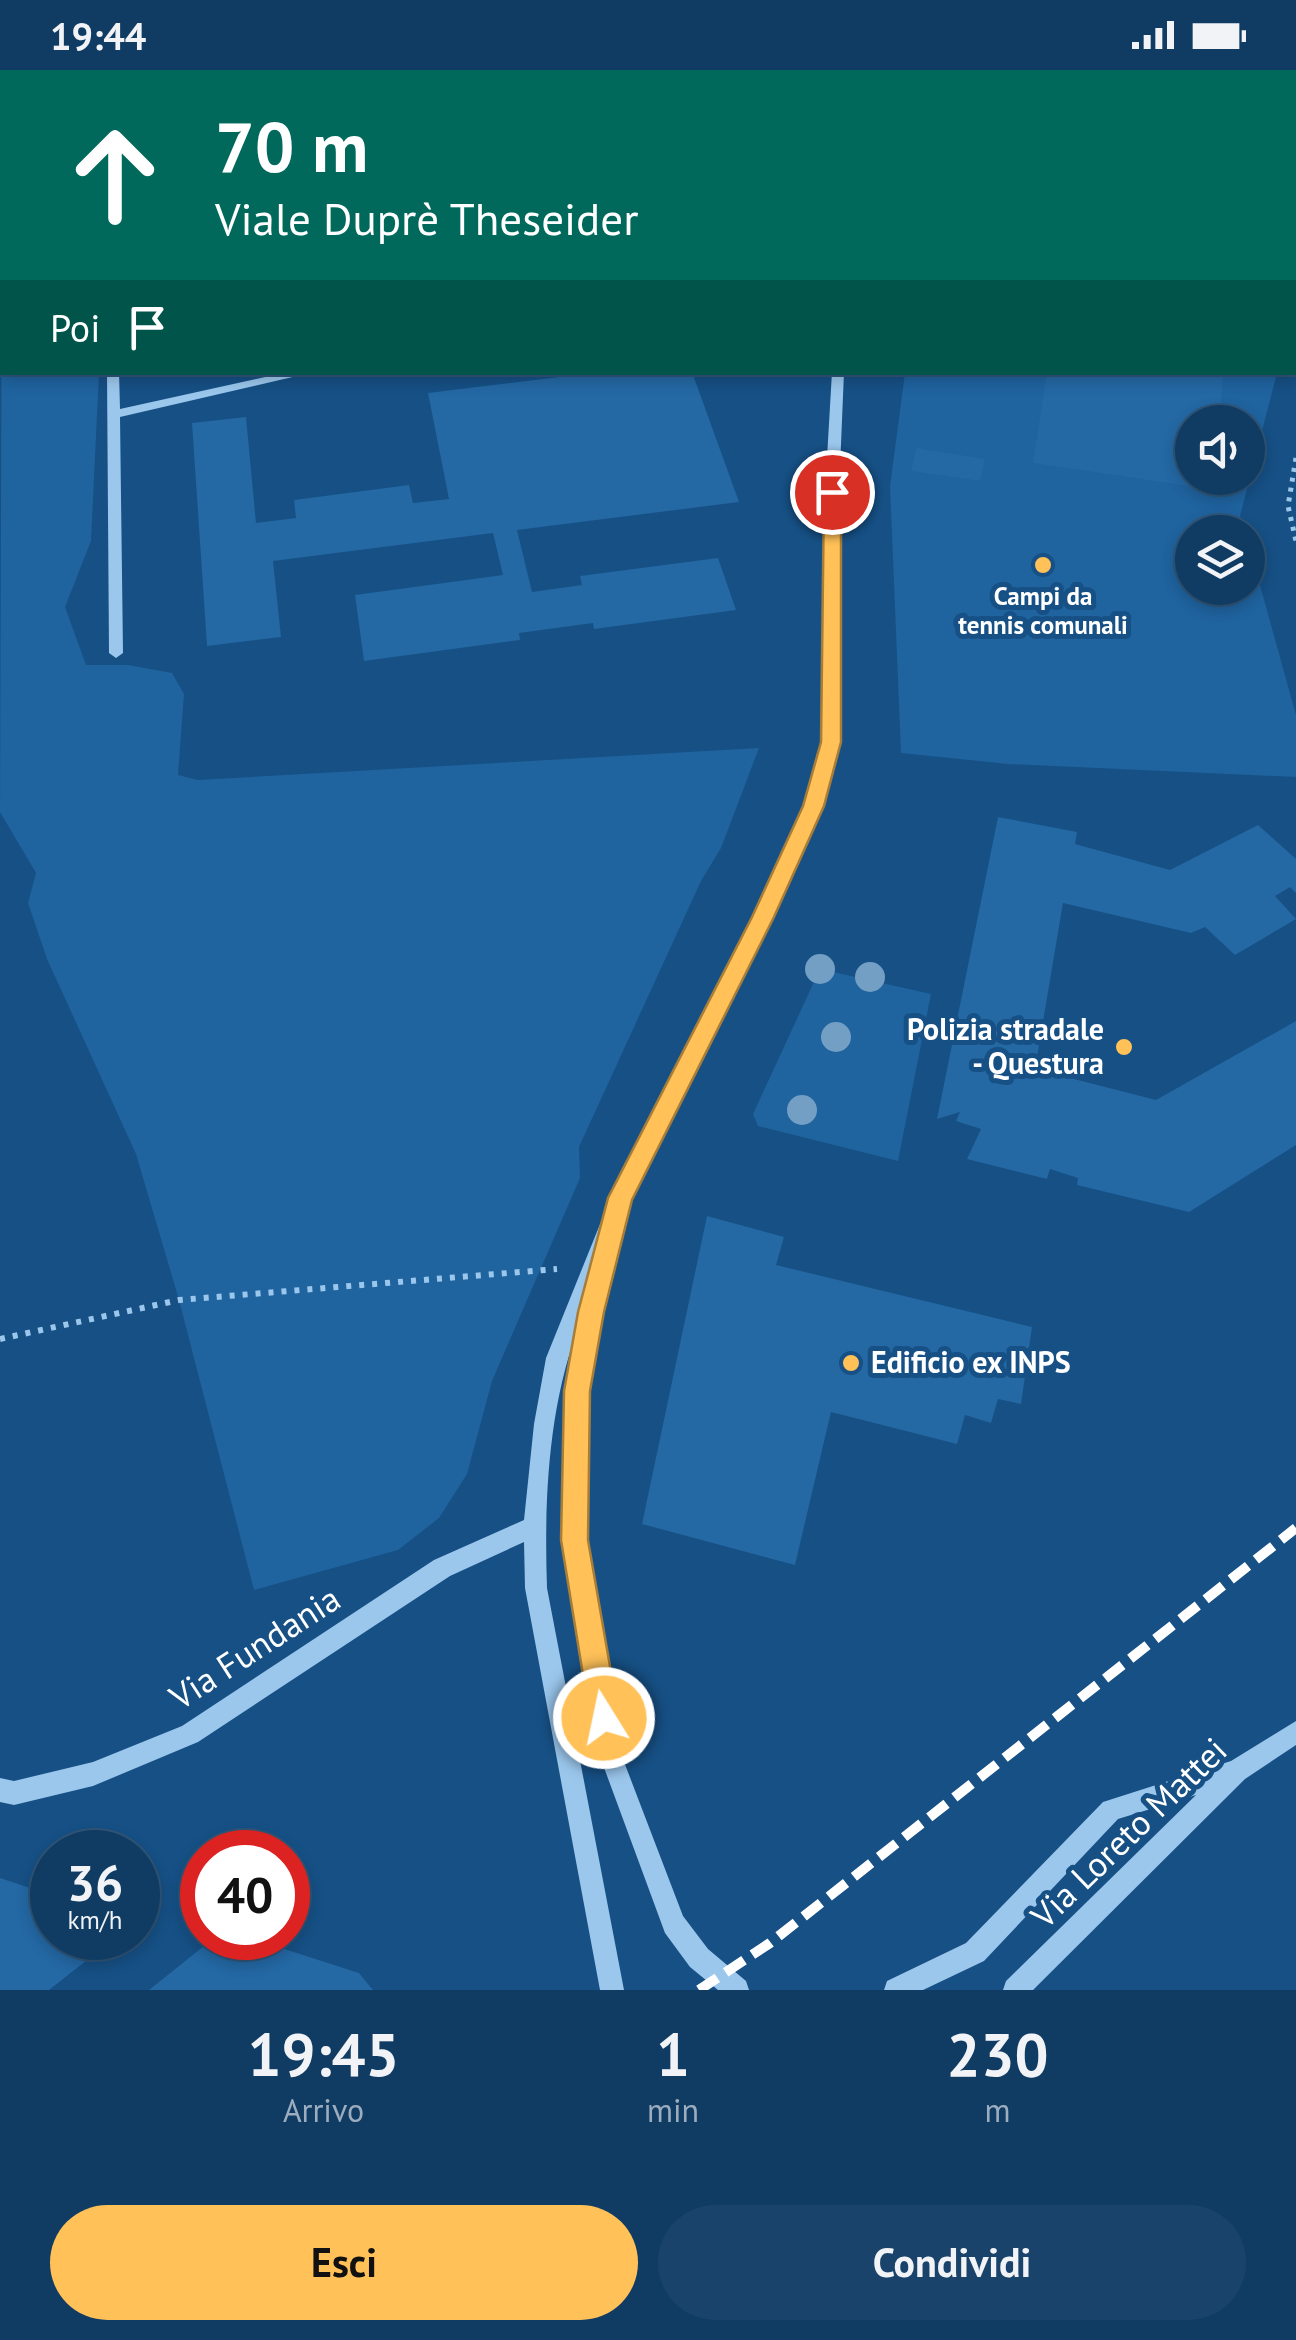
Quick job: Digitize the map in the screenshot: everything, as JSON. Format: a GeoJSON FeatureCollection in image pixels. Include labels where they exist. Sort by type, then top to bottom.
{"type":"FeatureCollection","features":[{"type":"Feature","properties":{"kind":"street"},"geometry":{"type":"LineString","coordinates":[[113,375],[116,653]]}},
{"type":"Feature","properties":{"kind":"street"},"geometry":{"type":"LineString","coordinates":[[114,414],[294,375]]}},
{"type":"Feature","properties":{"kind":"street"},"geometry":{"type":"LineString","coordinates":[[612,1990],[536,1588],[534,1526],[556,1358],[620,1198],[763,917],[814,806],[831,742],[832,492],[838,375]]}},
{"type":"Feature","properties":{"kind":"street"},"geometry":{"type":"LineString","coordinates":[[620,1198],[591,1312],[577,1391],[574,1540],[610,1754],[674,1924],[700,1958],[736,1990]]}},
{"type":"Feature","properties":{"kind":"street","name":"Via Fundania"},"geometry":{"type":"LineString","coordinates":[[0,1790],[14,1793],[93,1774],[190,1734],[442,1568],[534,1526]]}},
{"type":"Feature","properties":{"kind":"street","name":"Via Loreto Mattei"},"geometry":{"type":"LineString","coordinates":[[1020,1987],[1237,1771],[1296,1732]]}},
{"type":"Feature","properties":{"kind":"street"},"geometry":{"type":"LineString","coordinates":[[896,1990],[975,1952],[1111,1810],[1237,1771]]}},
{"type":"Feature","properties":{"kind":"path"},"geometry":{"type":"LineString","coordinates":[[1296,458],[1288,506],[1296,541]]}},
{"type":"Feature","properties":{"kind":"path"},"geometry":{"type":"LineString","coordinates":[[0,1340],[179,1300],[593,1266]]}},
{"type":"Feature","properties":{"kind":"shaded area"},"geometry":{"type":"Polygon","coordinates":[[[1,375],[99,375],[91,541],[65,607],[86,665],[128,665],[172,673],[184,694],[178,775],[198,780],[759,748],[721,848],[701,881],[579,1147],[580,1178],[492,1381],[467,1474],[439,1518],[398,1550],[254,1590],[179,1300],[136,1154],[47,959],[28,903],[36,873],[0,812],[1,375]]]}},
{"type":"Feature","properties":{"kind":"shaded area","name":"Campi da tennis comunali"},"geometry":{"type":"Polygon","coordinates":[[[905,375],[1276,375],[1265,419],[1265,405],[1175,405],[1175,495],[1245,495],[1240,515],[1175,515],[1175,605],[1265,603],[1296,715],[1296,777],[1008,764],[901,753],[890,486],[905,375]]]}},
{"type":"Feature","properties":{"kind":"shaded area"},"geometry":{"type":"Polygon","coordinates":[[[820,969],[931,994],[898,1161],[758,1126],[753,1114],[820,969]]]}},
{"type":"Feature","properties":{"kind":"building"},"geometry":{"type":"Polygon","coordinates":[[[576,375],[693,375],[739,502],[517,530],[532,592],[582,585],[580,576],[718,558],[736,610],[594,629],[593,623],[519,633],[520,640],[364,661],[355,595],[503,575],[493,533],[273,561],[281,637],[207,646],[192,423],[246,417],[256,523],[296,518],[294,500],[409,485],[413,503],[449,499],[428,393],[576,375]]]}},
{"type":"Feature","properties":{"kind":"building"},"geometry":{"type":"Polygon","coordinates":[[[1047,375],[1223,375],[1221,405],[1175,405],[1175,484],[1033,463],[1047,375]]]}},
{"type":"Feature","properties":{"kind":"building"},"geometry":{"type":"Polygon","coordinates":[[[916,448],[985,459],[980,481],[911,471],[916,448]]]}},
{"type":"Feature","properties":{"kind":"building"},"geometry":{"type":"Polygon","coordinates":[[[998,817],[1077,832],[1075,844],[1170,870],[1258,825],[1296,859],[1296,893],[1290,887],[1275,896],[1296,919],[1235,955],[1205,927],[1191,933],[1063,903],[1035,1069],[1156,1100],[1296,1021],[1296,1145],[1189,1212],[1077,1185],[1078,1178],[1050,1169],[1047,1179],[967,1159],[981,1129],[956,1121],[960,1112],[937,1119],[998,817]]]}},
{"type":"Feature","properties":{"kind":"building","name":"Edificio ex INPS"},"geometry":{"type":"Polygon","coordinates":[[[707,1216],[784,1237],[776,1265],[1032,1327],[1021,1404],[998,1399],[991,1423],[965,1415],[957,1444],[831,1412],[795,1565],[642,1524],[707,1216]]]}},
{"type":"Feature","properties":{"kind":"building"},"geometry":{"type":"Polygon","coordinates":[[[0,1878],[30,1888],[30,1960],[87,1960],[49,1990],[0,1990],[0,1878]]]}},
{"type":"Feature","properties":{"kind":"building"},"geometry":{"type":"Polygon","coordinates":[[[310,1957],[359,1973],[373,1990],[149,1990],[186,1960],[310,1957]]]}},
{"type":"Feature","properties":{"kind":"railway"},"geometry":{"type":"LineString","coordinates":[[699,1990],[770,1943],[1296,1528]]}},
{"type":"Feature","properties":{"kind":"place","name":"Campi da tennis comunali"},"geometry":{"type":"Point","coordinates":[1043,565]}},
{"type":"Feature","properties":{"kind":"place","name":"Polizia stradale - Questura"},"geometry":{"type":"Point","coordinates":[1124,1047]}},
{"type":"Feature","properties":{"kind":"place","name":"Edificio ex INPS"},"geometry":{"type":"Point","coordinates":[851,1363]}},
{"type":"Feature","properties":{"kind":"route"},"geometry":{"type":"LineString","coordinates":[[604,1718],[574,1540],[577,1391],[591,1312],[620,1198],[763,917],[814,806],[831,742],[832,492]]}}]}
